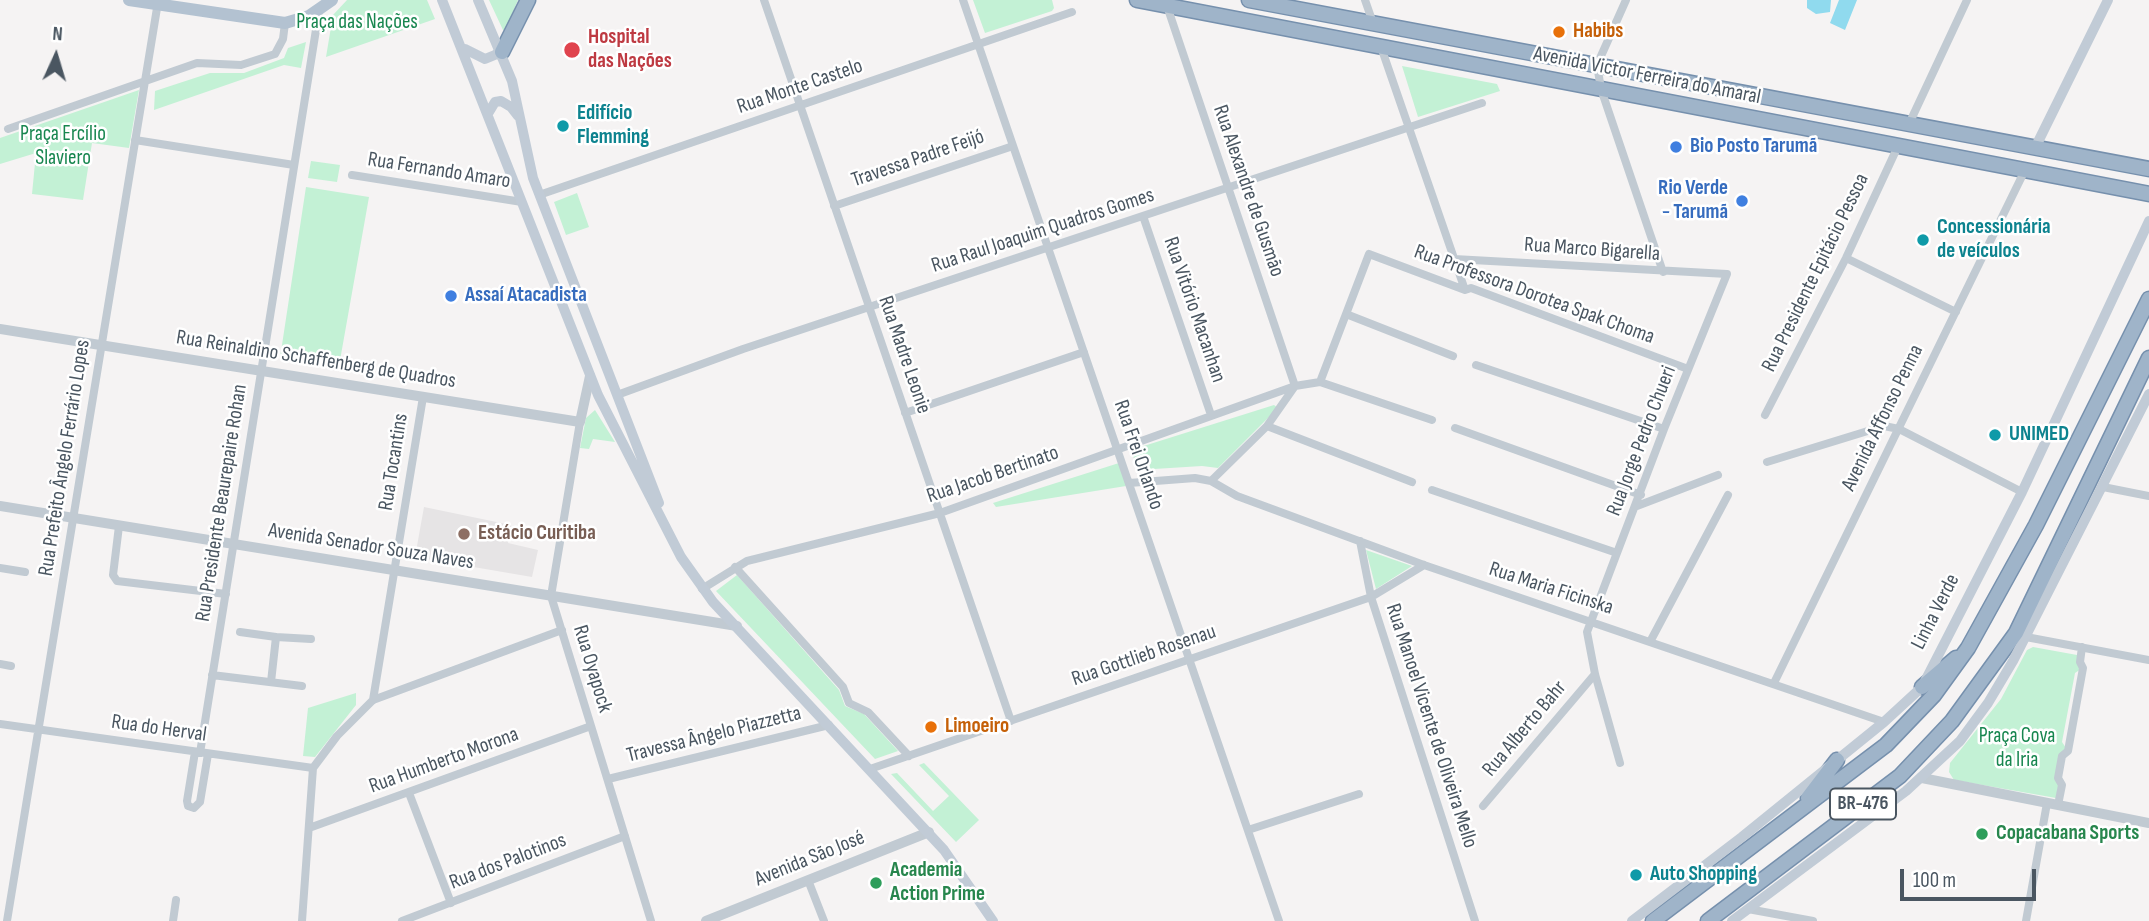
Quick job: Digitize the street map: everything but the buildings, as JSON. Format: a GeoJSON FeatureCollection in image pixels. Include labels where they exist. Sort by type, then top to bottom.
{"type":"FeatureCollection","features":[{"type":"Feature","properties":{"kind":"highway"},"geometry":{"type":"LineString","coordinates":[[502,52],[528,0]]}},
{"type":"Feature","properties":{"kind":"highway","name":"Avenida Victor Ferreira do Amaral"},"geometry":{"type":"LineString","coordinates":[[1137,0],[2149,194]]}},
{"type":"Feature","properties":{"kind":"highway","name":"Avenida Victor Ferreira do Amaral"},"geometry":{"type":"LineString","coordinates":[[1249,0],[2149,169]]}},
{"type":"Feature","properties":{"kind":"highway","name":"Linha Verde"},"geometry":{"type":"LineString","coordinates":[[1653,921],[1796,814],[1902,730],[1934,695],[1968,648],[2036,525],[2149,299]]}},
{"type":"Feature","properties":{"kind":"highway","name":"BR-476"},"geometry":{"type":"LineString","coordinates":[[1708,921],[1900,776],[1952,721],[2016,633],[2149,358]]}},
{"type":"Feature","properties":{"kind":"highway"},"geometry":{"type":"LineString","coordinates":[[1922,687],[1968,648]]}},
{"type":"Feature","properties":{"kind":"highway"},"geometry":{"type":"LineString","coordinates":[[1796,814],[1837,760]]}},
{"type":"Feature","properties":{"kind":"main road"},"geometry":{"type":"LineString","coordinates":[[129,0],[158,2],[285,23],[319,11],[332,0]]}},
{"type":"Feature","properties":{"kind":"main road"},"geometry":{"type":"LineString","coordinates":[[442,0],[489,112],[590,376],[664,526],[702,589],[929,832],[957,866],[993,921]]}},
{"type":"Feature","properties":{"kind":"main road"},"geometry":{"type":"LineString","coordinates":[[478,0],[502,52],[520,118],[529,166],[539,195],[654,487],[664,526]]}},
{"type":"Feature","properties":{"kind":"main road"},"geometry":{"type":"LineString","coordinates":[[2035,148],[2108,0]]}},
{"type":"Feature","properties":{"kind":"main road"},"geometry":{"type":"LineString","coordinates":[[463,47],[471,55],[485,59],[502,52]]}},
{"type":"Feature","properties":{"kind":"main road"},"geometry":{"type":"LineString","coordinates":[[489,112],[495,102],[501,101],[511,107],[520,118]]}},
{"type":"Feature","properties":{"kind":"main road","name":"Linha Verde"},"geometry":{"type":"LineString","coordinates":[[1632,921],[1837,760],[1922,687],[2022,492],[2149,221]]}},
{"type":"Feature","properties":{"kind":"main road"},"geometry":{"type":"LineString","coordinates":[[1732,921],[1922,778],[1974,723],[2026,637],[2149,394]]}},
{"type":"Feature","properties":{"kind":"street","name":"Rua Madre Leonie"},"geometry":{"type":"LineString","coordinates":[[764,0],[1011,721]]}},
{"type":"Feature","properties":{"kind":"street","name":"Rua Frei Orlando"},"geometry":{"type":"LineString","coordinates":[[963,0],[1279,921]]}},
{"type":"Feature","properties":{"kind":"street"},"geometry":{"type":"LineString","coordinates":[[1365,0],[1373,23]]}},
{"type":"Feature","properties":{"kind":"street"},"geometry":{"type":"LineString","coordinates":[[1626,0],[1597,65],[1601,89],[1663,272]]}},
{"type":"Feature","properties":{"kind":"street"},"geometry":{"type":"LineString","coordinates":[[1909,124],[1967,0]]}},
{"type":"Feature","properties":{"kind":"street","name":"Rua Prefeito Ângelo Ferrário Lopes"},"geometry":{"type":"LineString","coordinates":[[8,921],[158,2]]}},
{"type":"Feature","properties":{"kind":"street","name":"Rua Alexandre de Gusmão"},"geometry":{"type":"LineString","coordinates":[[1167,6],[1295,386]]}},
{"type":"Feature","properties":{"kind":"street","name":"Rua Presidente Beaurepaire Rohan"},"geometry":{"type":"LineString","coordinates":[[201,753],[319,11]]}},
{"type":"Feature","properties":{"kind":"street","name":"Rua Monte Castelo"},"geometry":{"type":"LineString","coordinates":[[539,195],[978,42],[1072,12]]}},
{"type":"Feature","properties":{"kind":"street"},"geometry":{"type":"LineString","coordinates":[[8,129],[197,63],[241,65],[275,54],[284,40],[285,23]]}},
{"type":"Feature","properties":{"kind":"street"},"geometry":{"type":"LineString","coordinates":[[1381,47],[1465,290]]}},
{"type":"Feature","properties":{"kind":"street","name":"Rua Raul Joaquim Quadros Gomes"},"geometry":{"type":"LineString","coordinates":[[617,395],[869,307],[1482,103]]}},
{"type":"Feature","properties":{"kind":"street"},"geometry":{"type":"LineString","coordinates":[[135,140],[294,165]]}},
{"type":"Feature","properties":{"kind":"street","name":"Travessa Padre Feijó"},"geometry":{"type":"LineString","coordinates":[[834,206],[1013,146]]}},
{"type":"Feature","properties":{"kind":"street","name":"Rua Presidente Epitácio Pessoa"},"geometry":{"type":"LineString","coordinates":[[1765,415],[1846,258],[1898,146]]}},
{"type":"Feature","properties":{"kind":"street","name":"Avenida Affonso Penna"},"geometry":{"type":"LineString","coordinates":[[1774,683],[2025,170]]}},
{"type":"Feature","properties":{"kind":"street","name":"Rua Fernando Amaro"},"geometry":{"type":"LineString","coordinates":[[352,174],[522,202]]}},
{"type":"Feature","properties":{"kind":"street","name":"Rua Vitório Macanhan"},"geometry":{"type":"LineString","coordinates":[[1143,216],[1212,415]]}},
{"type":"Feature","properties":{"kind":"street","name":"Rua Professora Dorotea Spak Choma"},"geometry":{"type":"LineString","coordinates":[[1346,314],[1368,254],[1465,290],[1471,288],[1688,369]]}},
{"type":"Feature","properties":{"kind":"street"},"geometry":{"type":"LineString","coordinates":[[1846,258],[1956,313]]}},
{"type":"Feature","properties":{"kind":"street","name":"Rua Marco Bigarella"},"geometry":{"type":"LineString","coordinates":[[1454,259],[1727,274]]}},
{"type":"Feature","properties":{"kind":"street","name":"Rua Jorge Pedro Chueri"},"geometry":{"type":"LineString","coordinates":[[1591,622],[1664,429],[1727,274]]}},
{"type":"Feature","properties":{"kind":"street"},"geometry":{"type":"LineString","coordinates":[[1432,420],[1320,382],[1346,314],[1453,356]]}},
{"type":"Feature","properties":{"kind":"street","name":"Rua Reinaldino Schaffenberg de Quadros"},"geometry":{"type":"LineString","coordinates":[[0,328],[580,422]]}},
{"type":"Feature","properties":{"kind":"street"},"geometry":{"type":"LineString","coordinates":[[905,412],[1084,352]]}},
{"type":"Feature","properties":{"kind":"street"},"geometry":{"type":"LineString","coordinates":[[1476,365],[1664,429]]}},
{"type":"Feature","properties":{"kind":"street"},"geometry":{"type":"LineString","coordinates":[[580,422],[590,376]]}},
{"type":"Feature","properties":{"kind":"street","name":"Rua Jacob Bertinato"},"geometry":{"type":"LineString","coordinates":[[702,589],[735,567],[940,513],[1295,386],[1320,382]]}},
{"type":"Feature","properties":{"kind":"street"},"geometry":{"type":"LineString","coordinates":[[1129,483],[1195,478],[1211,481],[1267,426],[1295,386]]}},
{"type":"Feature","properties":{"kind":"street","name":"Rua Tocantins"},"geometry":{"type":"LineString","coordinates":[[373,700],[423,397]]}},
{"type":"Feature","properties":{"kind":"street","name":"Rua Oyapock"},"geometry":{"type":"LineString","coordinates":[[580,422],[551,596],[651,921]]}},
{"type":"Feature","properties":{"kind":"street"},"geometry":{"type":"LineString","coordinates":[[1267,426],[1412,482]]}},
{"type":"Feature","properties":{"kind":"street"},"geometry":{"type":"LineString","coordinates":[[1455,428],[1641,495]]}},
{"type":"Feature","properties":{"kind":"street"},"geometry":{"type":"LineString","coordinates":[[1767,462],[1874,428],[1899,429],[2022,492]]}},
{"type":"Feature","properties":{"kind":"street"},"geometry":{"type":"LineString","coordinates":[[1637,506],[1718,475]]}},
{"type":"Feature","properties":{"kind":"street","name":"Rua Maria Ficinska"},"geometry":{"type":"LineString","coordinates":[[1211,481],[1237,496],[1424,565],[1651,640],[1884,722]]}},
{"type":"Feature","properties":{"kind":"street"},"geometry":{"type":"LineString","coordinates":[[2103,487],[2149,496]]}},
{"type":"Feature","properties":{"kind":"street"},"geometry":{"type":"LineString","coordinates":[[1432,490],[1617,553]]}},
{"type":"Feature","properties":{"kind":"street"},"geometry":{"type":"LineString","coordinates":[[1651,640],[1728,495]]}},
{"type":"Feature","properties":{"kind":"street","name":"Avenida Senador Souza Naves"},"geometry":{"type":"LineString","coordinates":[[0,506],[737,626]]}},
{"type":"Feature","properties":{"kind":"street"},"geometry":{"type":"LineString","coordinates":[[119,526],[113,575],[117,582],[226,594]]}},
{"type":"Feature","properties":{"kind":"street","name":"Rua Manoel Vicente de Oliveira Mello"},"geometry":{"type":"LineString","coordinates":[[1360,541],[1371,597],[1475,921]]}},
{"type":"Feature","properties":{"kind":"street","name":"Rua Gottlieb Rosenau"},"geometry":{"type":"LineString","coordinates":[[870,769],[1371,597],[1424,565]]}},
{"type":"Feature","properties":{"kind":"street"},"geometry":{"type":"LineString","coordinates":[[735,567],[843,687],[849,703],[868,712],[909,756]]}},
{"type":"Feature","properties":{"kind":"street"},"geometry":{"type":"LineString","coordinates":[[0,568],[25,572]]}},
{"type":"Feature","properties":{"kind":"street"},"geometry":{"type":"LineString","coordinates":[[1591,622],[1587,641],[1620,763]]}},
{"type":"Feature","properties":{"kind":"street"},"geometry":{"type":"LineString","coordinates":[[302,921],[313,768],[337,736],[373,700],[562,630]]}},
{"type":"Feature","properties":{"kind":"street"},"geometry":{"type":"LineString","coordinates":[[240,632],[311,639]]}},
{"type":"Feature","properties":{"kind":"street"},"geometry":{"type":"LineString","coordinates":[[271,682],[276,637]]}},
{"type":"Feature","properties":{"kind":"street"},"geometry":{"type":"LineString","coordinates":[[2026,637],[2149,660]]}},
{"type":"Feature","properties":{"kind":"street"},"geometry":{"type":"LineString","coordinates":[[2026,921],[2053,804],[2062,785],[2058,778],[2062,756],[2068,751],[2083,667],[2080,662],[2082,647]]}},
{"type":"Feature","properties":{"kind":"street"},"geometry":{"type":"LineString","coordinates":[[0,664],[10,666]]}},
{"type":"Feature","properties":{"kind":"street","name":"Rua Alberto Bahr"},"geometry":{"type":"LineString","coordinates":[[1483,806],[1595,674]]}},
{"type":"Feature","properties":{"kind":"street"},"geometry":{"type":"LineString","coordinates":[[212,675],[302,686]]}},
{"type":"Feature","properties":{"kind":"street","name":"Rua do Herval"},"geometry":{"type":"LineString","coordinates":[[0,724],[313,768]]}},
{"type":"Feature","properties":{"kind":"street","name":"Travessa Ângelo Piazzetta"},"geometry":{"type":"LineString","coordinates":[[608,779],[829,725]]}},
{"type":"Feature","properties":{"kind":"street","name":"Rua Humberto Morona"},"geometry":{"type":"LineString","coordinates":[[309,828],[591,726]]}},
{"type":"Feature","properties":{"kind":"street"},"geometry":{"type":"LineString","coordinates":[[201,753],[200,802],[194,808],[188,806],[187,801],[201,753]]}},
{"type":"Feature","properties":{"kind":"street"},"geometry":{"type":"LineString","coordinates":[[1922,778],[2149,823]]}},
{"type":"Feature","properties":{"kind":"street"},"geometry":{"type":"LineString","coordinates":[[409,793],[451,903]]}},
{"type":"Feature","properties":{"kind":"street"},"geometry":{"type":"LineString","coordinates":[[1248,830],[1359,794]]}},
{"type":"Feature","properties":{"kind":"street","name":"Avenida São José"},"geometry":{"type":"LineString","coordinates":[[706,921],[929,832]]}},
{"type":"Feature","properties":{"kind":"street","name":"Rua dos Palotinos"},"geometry":{"type":"LineString","coordinates":[[402,921],[625,836]]}},
{"type":"Feature","properties":{"kind":"street"},"geometry":{"type":"LineString","coordinates":[[808,880],[824,921]]}},
{"type":"Feature","properties":{"kind":"street"},"geometry":{"type":"LineString","coordinates":[[173,921],[176,900]]}},
{"type":"Feature","properties":{"kind":"street"},"geometry":{"type":"LineString","coordinates":[[1748,909],[1813,921]]}},
{"type":"Feature","properties":{"kind":"shaded area","name":"Estácio Curitiba"},"geometry":{"type":"Polygon","coordinates":[[[424,507],[511,525],[508,543],[538,550],[532,577],[415,557],[424,507]]]}},
{"type":"Feature","properties":{"kind":"green space","name":"Praça das Nações"},"geometry":{"type":"Polygon","coordinates":[[[347,0],[427,0],[435,19],[326,57],[333,15],[347,0]]]}},
{"type":"Feature","properties":{"kind":"green space"},"geometry":{"type":"Polygon","coordinates":[[[489,0],[518,0],[505,30],[503,30],[489,0]]]}},
{"type":"Feature","properties":{"kind":"green space"},"geometry":{"type":"Polygon","coordinates":[[[973,0],[1052,0],[1054,8],[1052,11],[985,33],[973,0]]]}},
{"type":"Feature","properties":{"kind":"green space"},"geometry":{"type":"Polygon","coordinates":[[[306,42],[301,68],[284,65],[154,110],[155,91],[210,73],[244,73],[284,58],[288,48],[306,42]]]}},
{"type":"Feature","properties":{"kind":"green space"},"geometry":{"type":"Polygon","coordinates":[[[1402,66],[1497,84],[1500,91],[1418,117],[1402,66]]]}},
{"type":"Feature","properties":{"kind":"green space","name":"Praça Ercílio Slaviero"},"geometry":{"type":"Polygon","coordinates":[[[139,90],[129,148],[92,143],[83,200],[32,194],[36,153],[0,164],[0,138],[139,90]]]}},
{"type":"Feature","properties":{"kind":"green space"},"geometry":{"type":"Polygon","coordinates":[[[311,161],[340,165],[337,182],[308,178],[311,161]]]}},
{"type":"Feature","properties":{"kind":"green space"},"geometry":{"type":"Polygon","coordinates":[[[306,187],[369,197],[339,366],[280,358],[306,187]]]}},
{"type":"Feature","properties":{"kind":"green space"},"geometry":{"type":"Polygon","coordinates":[[[577,193],[589,227],[566,235],[554,202],[577,193]]]}},
{"type":"Feature","properties":{"kind":"green space"},"geometry":{"type":"Polygon","coordinates":[[[1274,405],[1278,408],[1218,468],[1202,466],[1138,470],[1131,450],[1274,405]]]}},
{"type":"Feature","properties":{"kind":"green space"},"geometry":{"type":"Polygon","coordinates":[[[595,410],[615,442],[593,439],[589,449],[580,448],[586,418],[595,410]]]}},
{"type":"Feature","properties":{"kind":"green space"},"geometry":{"type":"Polygon","coordinates":[[[1119,463],[1126,486],[996,507],[993,503],[1119,463]]]}},
{"type":"Feature","properties":{"kind":"green space"},"geometry":{"type":"Polygon","coordinates":[[[1366,550],[1412,566],[1376,589],[1366,550]]]}},
{"type":"Feature","properties":{"kind":"green space"},"geometry":{"type":"Polygon","coordinates":[[[737,575],[839,690],[845,706],[864,714],[898,751],[875,759],[716,591],[737,575]]]}},
{"type":"Feature","properties":{"kind":"green space","name":"Praça Cova da Iria"},"geometry":{"type":"Polygon","coordinates":[[[2033,647],[2077,655],[2081,669],[2075,673],[2062,742],[2066,748],[2056,798],[1954,780],[1949,772],[1950,763],[2001,699],[2027,650],[2033,647]]]}},
{"type":"Feature","properties":{"kind":"green space"},"geometry":{"type":"Polygon","coordinates":[[[356,693],[356,705],[315,757],[303,756],[308,708],[356,693]]]}},
{"type":"Feature","properties":{"kind":"green space"},"geometry":{"type":"Polygon","coordinates":[[[924,763],[979,820],[956,842],[891,774],[897,773],[933,811],[949,796],[919,765],[924,763]]]}},
{"type":"Feature","properties":{"kind":"water"},"geometry":{"type":"Polygon","coordinates":[[[1807,0],[1831,0],[1830,12],[1816,14],[1807,8],[1807,0]]]}},
{"type":"Feature","properties":{"kind":"water"},"geometry":{"type":"Polygon","coordinates":[[[1839,0],[1857,0],[1845,30],[1830,23],[1839,0]]]}},
{"type":"Feature","properties":{"kind":"place","name":"Habibs"},"geometry":{"type":"Point","coordinates":[1559,32]}},
{"type":"Feature","properties":{"kind":"place","name":"Hospital das Nações"},"geometry":{"type":"Point","coordinates":[572,50]}},
{"type":"Feature","properties":{"kind":"place","name":"Edifício Flemming"},"geometry":{"type":"Point","coordinates":[563,126]}},
{"type":"Feature","properties":{"kind":"place","name":"Bio Posto Tarumã"},"geometry":{"type":"Point","coordinates":[1676,147]}},
{"type":"Feature","properties":{"kind":"place","name":"Rio Verde - Tarumã"},"geometry":{"type":"Point","coordinates":[1742,201]}},
{"type":"Feature","properties":{"kind":"place","name":"Concessionária de veículos"},"geometry":{"type":"Point","coordinates":[1923,240]}},
{"type":"Feature","properties":{"kind":"place","name":"Assaí Atacadista"},"geometry":{"type":"Point","coordinates":[451,296]}},
{"type":"Feature","properties":{"kind":"place","name":"UNIMED"},"geometry":{"type":"Point","coordinates":[1995,435]}},
{"type":"Feature","properties":{"kind":"place","name":"Estácio Curitiba"},"geometry":{"type":"Point","coordinates":[464,534]}},
{"type":"Feature","properties":{"kind":"place","name":"Limoeiro"},"geometry":{"type":"Point","coordinates":[931,727]}},
{"type":"Feature","properties":{"kind":"place","name":"Copacabana Sports"},"geometry":{"type":"Point","coordinates":[1982,834]}},
{"type":"Feature","properties":{"kind":"place","name":"Auto Shopping"},"geometry":{"type":"Point","coordinates":[1636,875]}},
{"type":"Feature","properties":{"kind":"place","name":"Academia Action Prime"},"geometry":{"type":"Point","coordinates":[876,883]}}]}
